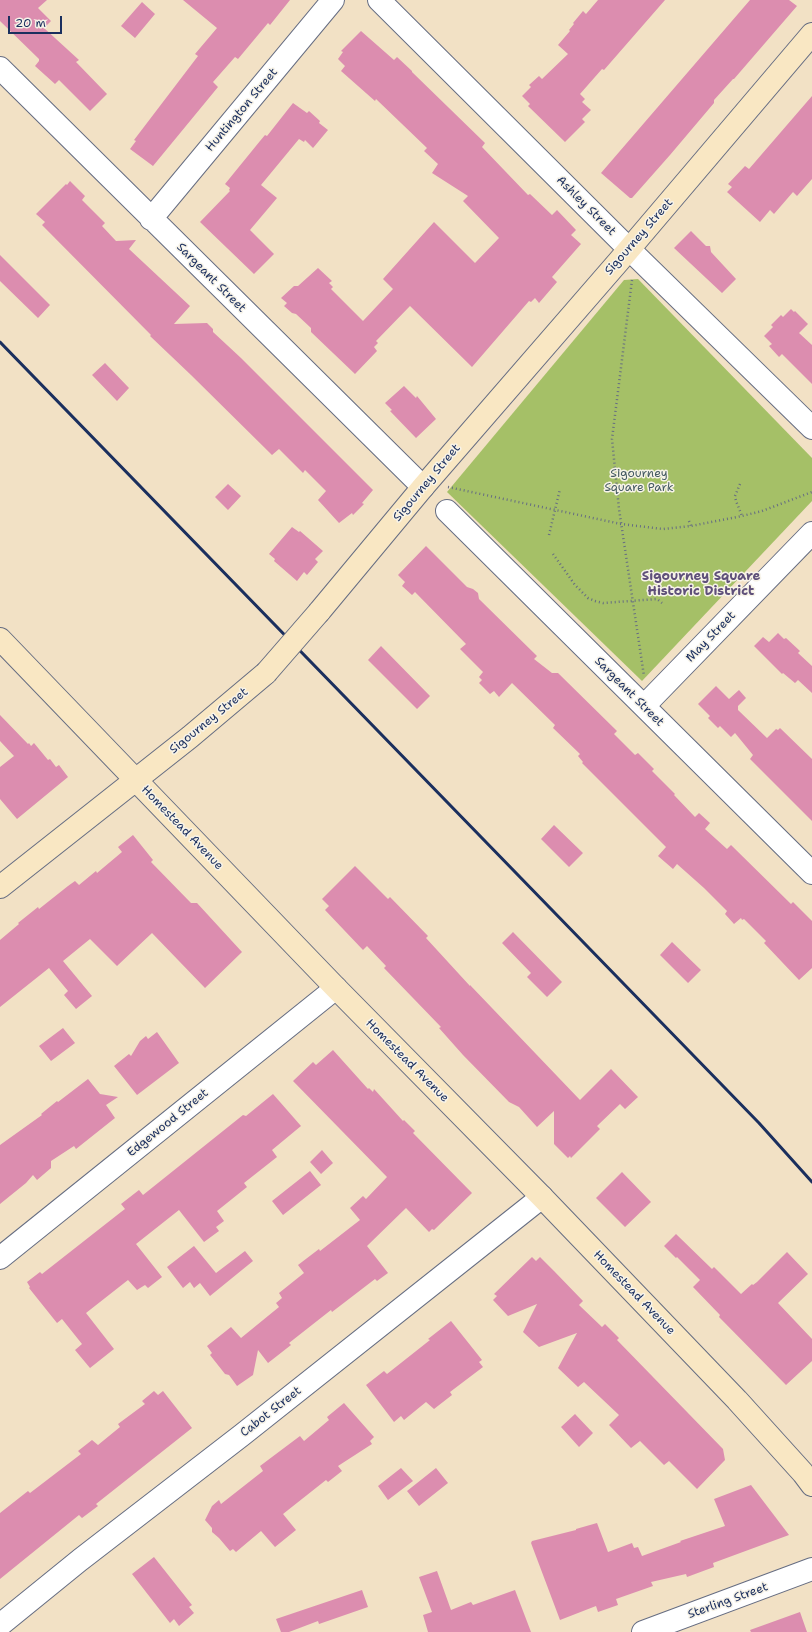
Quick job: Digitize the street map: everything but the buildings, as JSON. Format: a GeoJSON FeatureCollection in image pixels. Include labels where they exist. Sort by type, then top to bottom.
{"type":"FeatureCollection","features":[{"type":"Feature","properties":{"kind":"main road","name":"Sigourney Street"},"geometry":{"type":"LineString","coordinates":[[0,887],[190,737],[266,673],[423,487],[629,249],[812,34]]}},
{"type":"Feature","properties":{"kind":"main road","name":"Homestead Avenue"},"geometry":{"type":"LineString","coordinates":[[0,639],[336,988],[542,1197],[737,1400],[812,1485]]}},
{"type":"Feature","properties":{"kind":"street","name":"Huntington Street"},"geometry":{"type":"LineString","coordinates":[[152,219],[333,0]]}},
{"type":"Feature","properties":{"kind":"street","name":"Ashley Street"},"geometry":{"type":"LineString","coordinates":[[379,0],[629,249],[812,428]]}},
{"type":"Feature","properties":{"kind":"street","name":"Sargeant Street"},"geometry":{"type":"LineString","coordinates":[[0,68],[423,487]]}},
{"type":"Feature","properties":{"kind":"street","name":"Sargeant Street"},"geometry":{"type":"LineString","coordinates":[[447,511],[812,873]]}},
{"type":"Feature","properties":{"kind":"street","name":"May Street"},"geometry":{"type":"LineString","coordinates":[[644,706],[812,533]]}},
{"type":"Feature","properties":{"kind":"street","name":"Edgewood Street"},"geometry":{"type":"LineString","coordinates":[[0,1258],[336,988]]}},
{"type":"Feature","properties":{"kind":"street","name":"Cabot Street"},"geometry":{"type":"LineString","coordinates":[[0,1625],[80,1560],[242,1435],[542,1197]]}},
{"type":"Feature","properties":{"kind":"street","name":"Sterling Street"},"geometry":{"type":"LineString","coordinates":[[643,1632],[812,1569]]}},
{"type":"Feature","properties":{"kind":"path"},"geometry":{"type":"LineString","coordinates":[[632,278],[612,439],[621,524],[645,680]]}},
{"type":"Feature","properties":{"kind":"path"},"geometry":{"type":"LineString","coordinates":[[740,484],[735,496],[742,516]]}},
{"type":"Feature","properties":{"kind":"path"},"geometry":{"type":"LineString","coordinates":[[447,487],[621,524],[663,529],[691,526],[742,516],[762,511],[812,492]]}},
{"type":"Feature","properties":{"kind":"path"},"geometry":{"type":"LineString","coordinates":[[549,535],[560,489]]}},
{"type":"Feature","properties":{"kind":"path"},"geometry":{"type":"LineString","coordinates":[[688,521],[691,526]]}},
{"type":"Feature","properties":{"kind":"path"},"geometry":{"type":"LineString","coordinates":[[553,554],[575,585],[588,598],[603,603],[657,599],[662,603]]}},
{"type":"Feature","properties":{"kind":"green space","name":"Sigourney Square Park"},"geometry":{"type":"Polygon","coordinates":[[[638,279],[812,458],[812,501],[642,681],[447,492],[624,280],[638,279]]]}},
{"type":"Feature","properties":{"kind":"railway"},"geometry":{"type":"LineString","coordinates":[[0,342],[759,1123],[812,1182]]}},
{"type":"Feature","properties":{"kind":"district","name":"Sigourney Square Historic District"},"geometry":{"type":"Point","coordinates":[701,584]}}]}
